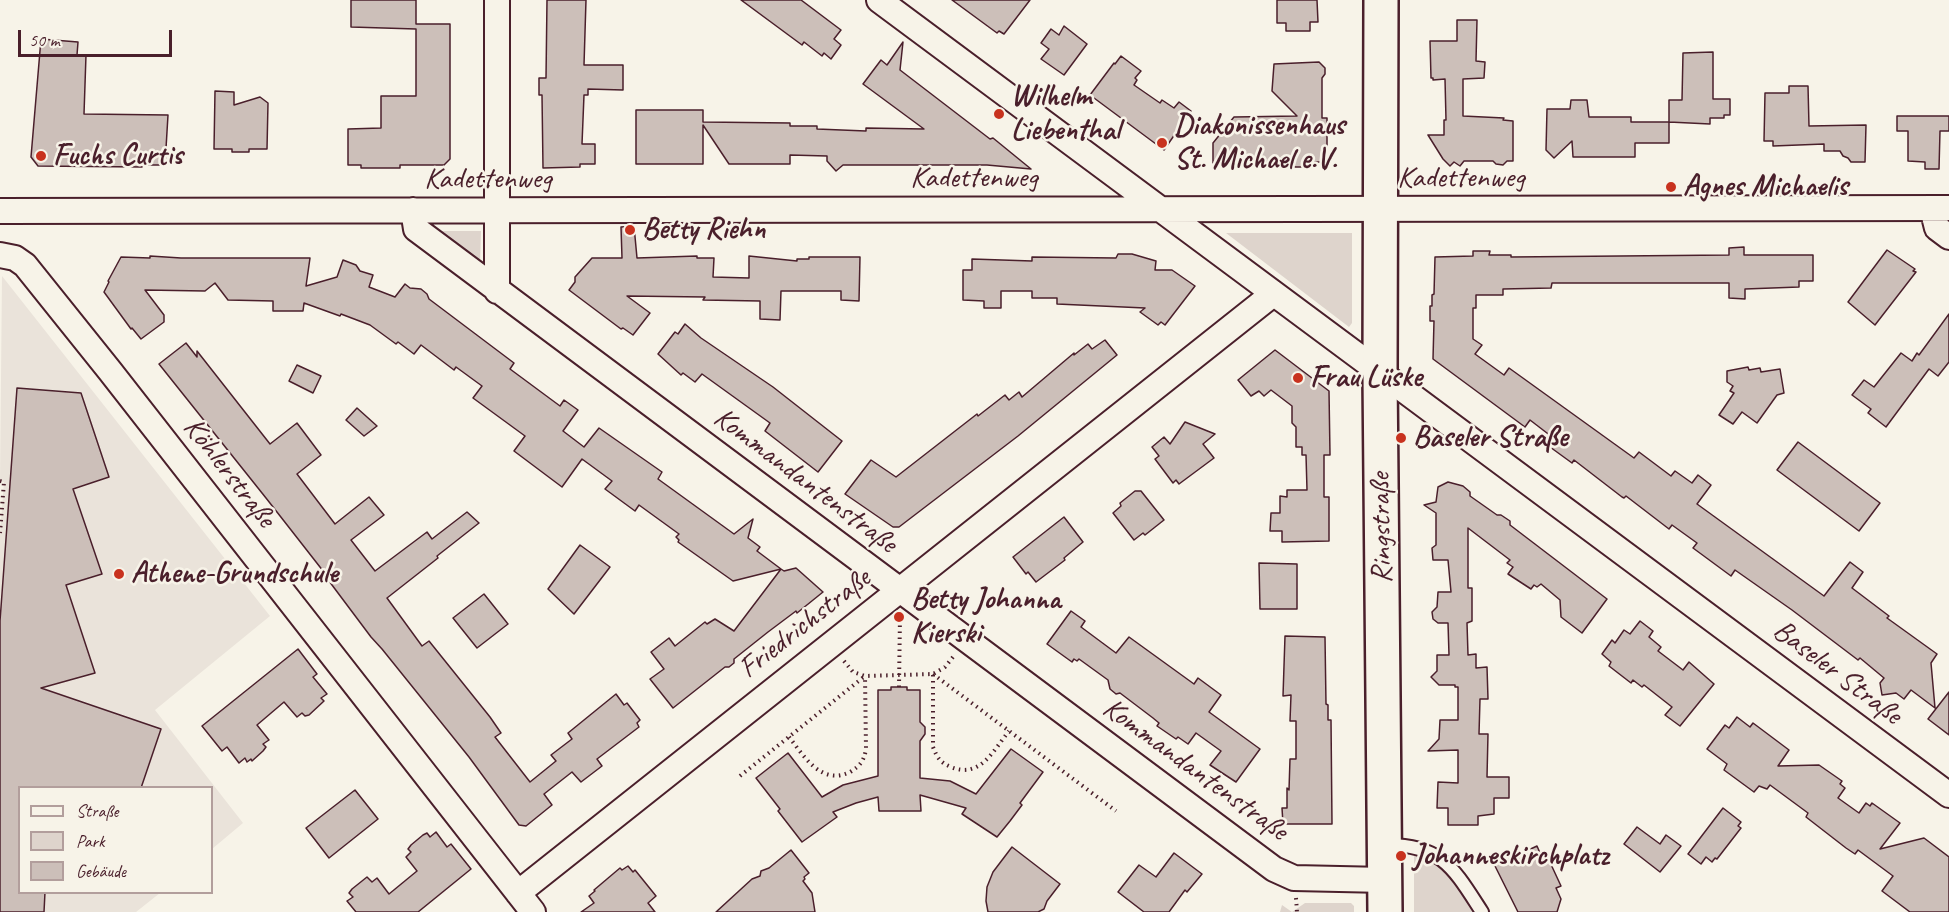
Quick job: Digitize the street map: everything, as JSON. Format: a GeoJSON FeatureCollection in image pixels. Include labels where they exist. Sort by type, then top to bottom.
{"type":"FeatureCollection","features":[{"type":"Feature","properties":{"kind":"street"},"geometry":{"type":"LineString","coordinates":[[497,0],[497,291]]}},
{"type":"Feature","properties":{"kind":"street","name":"Baseler Straße"},"geometry":{"type":"LineString","coordinates":[[879,0],[1949,795]]}},
{"type":"Feature","properties":{"kind":"street","name":"Ringstraße"},"geometry":{"type":"LineString","coordinates":[[1381,0],[1380,374],[1385,912]]}},
{"type":"Feature","properties":{"kind":"street"},"geometry":{"type":"LineString","coordinates":[[1940,208],[1937,228],[1949,237]]}},
{"type":"Feature","properties":{"kind":"street","name":"Kadettenweg"},"geometry":{"type":"LineString","coordinates":[[0,211],[1940,208]]}},
{"type":"Feature","properties":{"kind":"street","name":"Kommandantenstraße"},"geometry":{"type":"LineString","coordinates":[[413,210],[416,229],[900,601],[1274,869],[1294,878],[1385,879]]}},
{"type":"Feature","properties":{"kind":"street","name":"Köhlerstraße"},"geometry":{"type":"LineString","coordinates":[[0,255],[15,258],[25,265],[533,912]]}},
{"type":"Feature","properties":{"kind":"street","name":"Friedrichstraße"},"geometry":{"type":"LineString","coordinates":[[518,892],[900,601],[1273,294]]}},
{"type":"Feature","properties":{"kind":"lane"},"geometry":{"type":"LineString","coordinates":[[1385,845],[1416,847],[1441,860],[1460,876],[1482,912]]}},
{"type":"Feature","properties":{"kind":"path"},"geometry":{"type":"LineString","coordinates":[[0,482],[4,482],[0,533]]}},
{"type":"Feature","properties":{"kind":"path"},"geometry":{"type":"LineString","coordinates":[[899,687],[900,601]]}},
{"type":"Feature","properties":{"kind":"path"},"geometry":{"type":"LineString","coordinates":[[842,659],[853,672],[865,676],[933,674],[945,667],[955,654]]}},
{"type":"Feature","properties":{"kind":"path"},"geometry":{"type":"LineString","coordinates":[[933,674],[1116,811]]}},
{"type":"Feature","properties":{"kind":"path"},"geometry":{"type":"LineString","coordinates":[[933,674],[933,747],[936,757],[943,764],[963,771],[973,770],[983,764],[1009,731]]}},
{"type":"Feature","properties":{"kind":"path"},"geometry":{"type":"LineString","coordinates":[[740,776],[865,676]]}},
{"type":"Feature","properties":{"kind":"path"},"geometry":{"type":"LineString","coordinates":[[789,736],[812,766],[821,773],[834,776],[846,774],[856,768],[864,761],[866,749],[865,676]]}},
{"type":"Feature","properties":{"kind":"path"},"geometry":{"type":"LineString","coordinates":[[1296,898],[1297,912]]}},
{"type":"Feature","properties":{"kind":"shaded area","name":"Athene-Grundschule"},"geometry":{"type":"Polygon","coordinates":[[[2,276],[270,616],[155,710],[243,823],[213,848],[213,786],[18,786],[18,894],[159,894],[136,912],[0,912],[0,533],[4,482],[0,481],[2,276]]]}},
{"type":"Feature","properties":{"kind":"green space"},"geometry":{"type":"Polygon","coordinates":[[[436,231],[481,231],[480,266],[436,231]]]}},
{"type":"Feature","properties":{"kind":"green space"},"geometry":{"type":"Polygon","coordinates":[[[1226,233],[1352,233],[1352,323],[1349,327],[1226,233]]]}},
{"type":"Feature","properties":{"kind":"green space"},"geometry":{"type":"Polygon","coordinates":[[[1414,853],[1436,863],[1451,875],[1474,912],[1414,912],[1414,853]]]}},
{"type":"Feature","properties":{"kind":"green space"},"geometry":{"type":"Polygon","coordinates":[[[1305,903],[1351,903],[1354,906],[1354,912],[1292,912],[1305,903]]]}},
{"type":"Feature","properties":{"kind":"green space"},"geometry":{"type":"Polygon","coordinates":[[[1282,905],[1292,912],[1280,912],[1282,905]]]}},
{"type":"Feature","properties":{"kind":"building"},"geometry":{"type":"Polygon","coordinates":[[[351,0],[416,0],[416,24],[450,24],[450,159],[444,165],[361,168],[361,165],[348,165],[348,129],[381,128],[381,96],[416,96],[416,29],[351,27],[351,0]]]}},
{"type":"Feature","properties":{"kind":"building"},"geometry":{"type":"Polygon","coordinates":[[[547,0],[586,0],[584,65],[623,65],[623,90],[588,89],[588,95],[584,95],[582,144],[595,144],[595,164],[580,164],[580,167],[543,168],[542,95],[539,95],[539,78],[546,78],[547,0]]]}},
{"type":"Feature","properties":{"kind":"building"},"geometry":{"type":"Polygon","coordinates":[[[741,0],[801,0],[841,30],[834,39],[841,45],[831,59],[824,53],[822,56],[804,42],[802,45],[741,0]]]}},
{"type":"Feature","properties":{"kind":"building"},"geometry":{"type":"Polygon","coordinates":[[[952,0],[1030,0],[1004,34],[999,31],[997,33],[952,0]]]}},
{"type":"Feature","properties":{"kind":"building"},"geometry":{"type":"Polygon","coordinates":[[[1277,0],[1317,0],[1318,22],[1310,22],[1310,31],[1286,31],[1286,23],[1277,23],[1277,0]]]}},
{"type":"Feature","properties":{"kind":"building"},"geometry":{"type":"Polygon","coordinates":[[[1457,20],[1477,20],[1476,61],[1485,62],[1484,78],[1463,79],[1463,116],[1504,118],[1503,120],[1513,121],[1513,161],[1507,161],[1503,165],[1493,161],[1464,161],[1460,166],[1454,162],[1450,166],[1428,135],[1444,135],[1444,120],[1446,120],[1445,79],[1433,80],[1431,78],[1430,41],[1457,41],[1457,20]]]}},
{"type":"Feature","properties":{"kind":"building"},"geometry":{"type":"Polygon","coordinates":[[[1064,26],[1087,44],[1064,75],[1041,59],[1049,49],[1041,43],[1051,29],[1059,35],[1064,26]]]}},
{"type":"Feature","properties":{"kind":"building"},"geometry":{"type":"Polygon","coordinates":[[[41,39],[78,42],[77,55],[86,55],[84,114],[168,115],[165,165],[142,165],[142,167],[38,166],[31,157],[41,39]]]}},
{"type":"Feature","properties":{"kind":"building"},"geometry":{"type":"Polygon","coordinates":[[[903,42],[900,70],[990,139],[993,138],[1031,169],[987,165],[843,165],[836,171],[827,161],[827,156],[790,155],[790,164],[729,164],[703,125],[703,164],[636,164],[636,110],[703,110],[703,122],[790,123],[790,126],[817,126],[817,129],[866,131],[866,128],[924,129],[863,84],[881,60],[887,65],[903,42]]]}},
{"type":"Feature","properties":{"kind":"building"},"geometry":{"type":"Polygon","coordinates":[[[1713,52],[1713,99],[1730,99],[1730,115],[1724,115],[1724,118],[1710,118],[1710,124],[1669,122],[1669,100],[1682,100],[1683,53],[1713,52]]]}},
{"type":"Feature","properties":{"kind":"building"},"geometry":{"type":"Polygon","coordinates":[[[1121,56],[1141,71],[1135,78],[1137,80],[1134,85],[1160,103],[1162,100],[1174,108],[1179,102],[1191,111],[1164,150],[1090,95],[1121,56]]]}},
{"type":"Feature","properties":{"kind":"building"},"geometry":{"type":"Polygon","coordinates":[[[1319,62],[1325,68],[1322,78],[1322,118],[1327,118],[1327,162],[1311,162],[1305,167],[1295,167],[1290,161],[1253,161],[1247,167],[1238,167],[1235,163],[1213,163],[1213,143],[1234,117],[1297,116],[1272,91],[1274,64],[1319,62]]]}},
{"type":"Feature","properties":{"kind":"building"},"geometry":{"type":"Polygon","coordinates":[[[1789,86],[1808,86],[1809,126],[1866,125],[1865,162],[1851,162],[1840,151],[1824,151],[1824,144],[1773,146],[1773,141],[1764,141],[1765,93],[1789,93],[1789,86]]]}},
{"type":"Feature","properties":{"kind":"building"},"geometry":{"type":"Polygon","coordinates":[[[215,91],[234,92],[234,105],[260,97],[268,103],[267,149],[232,152],[232,149],[214,149],[215,91]]]}},
{"type":"Feature","properties":{"kind":"building"},"geometry":{"type":"Polygon","coordinates":[[[1571,100],[1587,100],[1589,117],[1631,117],[1631,122],[1669,122],[1669,143],[1635,143],[1635,157],[1573,157],[1572,141],[1554,158],[1546,150],[1547,109],[1570,109],[1571,100]]]}},
{"type":"Feature","properties":{"kind":"building"},"geometry":{"type":"Polygon","coordinates":[[[1897,116],[1949,116],[1949,131],[1940,131],[1939,169],[1925,169],[1925,162],[1908,161],[1908,131],[1897,131],[1897,116]]]}},
{"type":"Feature","properties":{"kind":"building"},"geometry":{"type":"Polygon","coordinates":[[[634,226],[637,258],[697,256],[697,258],[714,258],[713,277],[749,278],[749,256],[797,261],[797,259],[809,259],[809,257],[860,257],[859,301],[841,300],[841,291],[781,291],[780,320],[760,319],[760,301],[703,300],[705,297],[627,296],[650,313],[633,335],[621,329],[569,290],[575,282],[575,277],[592,258],[622,258],[621,227],[634,226]]]}},
{"type":"Feature","properties":{"kind":"building"},"geometry":{"type":"Polygon","coordinates":[[[1744,247],[1744,255],[1813,255],[1813,281],[1799,281],[1799,287],[1745,289],[1745,299],[1729,298],[1729,283],[1552,283],[1551,288],[1503,289],[1503,295],[1476,295],[1476,308],[1473,308],[1473,339],[1482,345],[1475,354],[1504,375],[1509,368],[1634,458],[1639,452],[1671,476],[1675,471],[1692,483],[1698,475],[1711,485],[1697,504],[1824,596],[1850,562],[1863,572],[1852,588],[1889,616],[1887,618],[1937,654],[1931,663],[1935,708],[1911,690],[1904,699],[1896,693],[1882,695],[1880,683],[1884,678],[1860,658],[1858,660],[1735,570],[1731,576],[1693,548],[1697,543],[1672,525],[1669,529],[1574,460],[1572,463],[1550,447],[1556,440],[1530,420],[1525,427],[1433,359],[1434,321],[1430,321],[1430,306],[1432,306],[1432,295],[1434,294],[1435,257],[1473,256],[1473,251],[1490,251],[1489,255],[1511,255],[1511,257],[1729,255],[1729,248],[1744,247]]]}},
{"type":"Feature","properties":{"kind":"building"},"geometry":{"type":"Polygon","coordinates":[[[1887,250],[1916,272],[1875,325],[1848,302],[1887,250]]]}},
{"type":"Feature","properties":{"kind":"building"},"geometry":{"type":"Polygon","coordinates":[[[1118,254],[1132,254],[1156,261],[1155,270],[1172,270],[1195,286],[1165,325],[1161,322],[1158,325],[1140,312],[1145,308],[1057,304],[1057,298],[1032,298],[1032,291],[1001,291],[1001,308],[984,308],[984,301],[963,300],[963,270],[972,270],[972,259],[1032,261],[1032,257],[1116,258],[1118,254]]]}},
{"type":"Feature","properties":{"kind":"building"},"geometry":{"type":"Polygon","coordinates":[[[150,256],[310,258],[306,286],[337,277],[343,260],[356,265],[360,271],[373,275],[369,287],[395,297],[405,284],[410,288],[421,289],[429,299],[514,363],[510,369],[560,406],[564,400],[578,410],[563,431],[584,447],[599,428],[662,472],[658,479],[734,534],[753,519],[748,538],[760,547],[757,551],[781,569],[733,581],[678,542],[676,537],[679,534],[639,505],[635,511],[605,489],[612,481],[582,459],[562,487],[514,451],[525,436],[473,398],[482,386],[456,367],[454,370],[421,345],[414,354],[370,325],[341,314],[340,316],[304,303],[303,311],[273,311],[273,301],[228,300],[215,283],[205,291],[145,290],[164,315],[164,322],[141,339],[104,292],[121,257],[150,258],[150,256]]]}},
{"type":"Feature","properties":{"kind":"building"},"geometry":{"type":"Polygon","coordinates":[[[1949,314],[1949,362],[1938,376],[1929,369],[1886,427],[1868,413],[1871,409],[1852,395],[1864,380],[1874,387],[1901,353],[1912,361],[1949,314]]]}},
{"type":"Feature","properties":{"kind":"building"},"geometry":{"type":"Polygon","coordinates":[[[685,324],[701,338],[773,387],[842,441],[818,472],[765,431],[770,423],[702,374],[695,382],[683,373],[681,375],[658,354],[675,332],[678,334],[685,324]]]}},
{"type":"Feature","properties":{"kind":"building"},"geometry":{"type":"Polygon","coordinates":[[[1105,340],[1117,355],[1018,436],[899,527],[893,527],[845,494],[871,460],[896,477],[1005,395],[1009,400],[1019,392],[1022,397],[1074,353],[1074,355],[1088,344],[1092,349],[1105,340]]]}},
{"type":"Feature","properties":{"kind":"building"},"geometry":{"type":"Polygon","coordinates":[[[186,343],[197,357],[197,351],[270,444],[297,423],[321,455],[297,474],[335,524],[369,497],[384,515],[351,540],[375,571],[427,532],[432,539],[467,512],[479,523],[387,598],[422,646],[429,641],[490,717],[501,733],[495,737],[530,782],[556,761],[551,755],[572,739],[568,733],[616,694],[624,705],[627,703],[640,720],[637,723],[639,727],[597,759],[602,766],[581,782],[572,772],[544,794],[552,805],[526,826],[519,825],[469,757],[371,637],[327,576],[159,364],[186,343]]]}},
{"type":"Feature","properties":{"kind":"building"},"geometry":{"type":"Polygon","coordinates":[[[1275,350],[1329,391],[1330,455],[1324,455],[1324,497],[1329,497],[1329,541],[1282,542],[1282,531],[1270,531],[1271,513],[1280,513],[1280,496],[1287,497],[1287,490],[1307,490],[1306,455],[1302,455],[1302,447],[1296,447],[1296,427],[1292,423],[1292,406],[1271,390],[1264,396],[1259,391],[1251,396],[1238,380],[1275,350]]]}},
{"type":"Feature","properties":{"kind":"building"},"geometry":{"type":"Polygon","coordinates":[[[297,365],[321,376],[313,393],[289,381],[297,365]]]}},
{"type":"Feature","properties":{"kind":"building"},"geometry":{"type":"Polygon","coordinates":[[[1748,367],[1749,370],[1760,368],[1761,372],[1780,369],[1784,393],[1777,395],[1757,423],[1742,412],[1733,424],[1719,415],[1734,393],[1730,391],[1733,386],[1727,382],[1727,371],[1748,367]]]}},
{"type":"Feature","properties":{"kind":"building"},"geometry":{"type":"Polygon","coordinates":[[[17,388],[81,393],[109,477],[73,489],[102,574],[66,585],[95,673],[41,688],[161,729],[142,786],[18,786],[18,894],[45,894],[44,912],[0,912],[0,621],[17,388]]]}},
{"type":"Feature","properties":{"kind":"building"},"geometry":{"type":"Polygon","coordinates":[[[357,408],[377,426],[364,436],[346,420],[357,408]]]}},
{"type":"Feature","properties":{"kind":"building"},"geometry":{"type":"Polygon","coordinates":[[[1185,422],[1215,434],[1203,444],[1214,458],[1179,484],[1176,480],[1173,483],[1155,459],[1159,456],[1152,447],[1164,437],[1170,444],[1185,422]]]}},
{"type":"Feature","properties":{"kind":"building"},"geometry":{"type":"Polygon","coordinates":[[[1798,442],[1880,503],[1859,531],[1777,470],[1798,442]]]}},
{"type":"Feature","properties":{"kind":"building"},"geometry":{"type":"Polygon","coordinates":[[[1448,482],[1463,486],[1470,492],[1470,496],[1497,515],[1510,521],[1510,525],[1607,599],[1582,633],[1561,617],[1560,600],[1541,584],[1537,587],[1534,585],[1531,589],[1508,574],[1513,567],[1507,563],[1510,560],[1468,528],[1468,588],[1472,588],[1472,621],[1467,623],[1468,655],[1476,654],[1476,668],[1487,667],[1488,699],[1480,699],[1479,734],[1488,734],[1487,777],[1509,777],[1509,798],[1494,798],[1494,814],[1478,816],[1478,825],[1448,825],[1448,808],[1437,808],[1438,782],[1458,783],[1458,750],[1428,751],[1439,739],[1440,720],[1458,720],[1458,687],[1439,685],[1431,677],[1437,671],[1437,655],[1449,655],[1448,623],[1438,623],[1433,619],[1432,612],[1437,607],[1438,592],[1451,592],[1448,560],[1433,560],[1432,548],[1436,545],[1436,513],[1424,505],[1436,502],[1438,487],[1448,482]]]}},
{"type":"Feature","properties":{"kind":"building"},"geometry":{"type":"Polygon","coordinates":[[[1135,491],[1141,491],[1164,520],[1145,535],[1143,533],[1134,540],[1113,513],[1121,506],[1120,503],[1135,491]]]}},
{"type":"Feature","properties":{"kind":"building"},"geometry":{"type":"Polygon","coordinates":[[[1064,517],[1083,542],[1064,558],[1065,560],[1036,582],[1028,572],[1026,574],[1013,557],[1064,517]]]}},
{"type":"Feature","properties":{"kind":"building"},"geometry":{"type":"Polygon","coordinates":[[[580,545],[610,567],[574,614],[548,589],[580,545]]]}},
{"type":"Feature","properties":{"kind":"building"},"geometry":{"type":"Polygon","coordinates":[[[1259,563],[1297,564],[1297,609],[1260,609],[1259,563]]]}},
{"type":"Feature","properties":{"kind":"building"},"geometry":{"type":"Polygon","coordinates":[[[796,568],[823,592],[768,632],[734,659],[734,663],[729,667],[725,667],[673,708],[650,679],[664,669],[651,652],[669,638],[675,646],[705,622],[707,624],[715,619],[734,631],[781,569],[784,571],[796,568]]]}},
{"type":"Feature","properties":{"kind":"building"},"geometry":{"type":"Polygon","coordinates":[[[484,594],[508,624],[477,648],[453,618],[484,594]]]}},
{"type":"Feature","properties":{"kind":"building"},"geometry":{"type":"Polygon","coordinates":[[[1071,611],[1085,621],[1081,627],[1116,653],[1129,637],[1194,684],[1198,678],[1221,695],[1209,712],[1260,749],[1236,782],[1210,765],[1221,751],[1196,733],[1188,744],[1178,737],[1176,739],[1157,726],[1159,723],[1120,693],[1116,694],[1110,689],[1108,680],[1079,659],[1077,661],[1074,659],[1072,662],[1047,644],[1071,611]]]}},
{"type":"Feature","properties":{"kind":"building"},"geometry":{"type":"Polygon","coordinates":[[[1640,621],[1653,631],[1649,637],[1661,647],[1658,651],[1683,670],[1689,662],[1714,684],[1680,726],[1665,715],[1672,707],[1644,685],[1642,687],[1633,680],[1631,683],[1609,666],[1611,662],[1602,654],[1612,640],[1615,643],[1624,630],[1630,634],[1640,621]]]}},
{"type":"Feature","properties":{"kind":"building"},"geometry":{"type":"Polygon","coordinates":[[[1285,636],[1325,637],[1326,704],[1328,705],[1328,720],[1331,720],[1332,824],[1283,824],[1282,808],[1287,808],[1290,759],[1296,759],[1296,721],[1290,721],[1291,695],[1283,696],[1285,636]]]}},
{"type":"Feature","properties":{"kind":"building"},"geometry":{"type":"Polygon","coordinates":[[[298,649],[317,674],[313,677],[327,694],[321,698],[324,701],[309,715],[305,716],[302,713],[297,717],[284,702],[257,725],[269,740],[263,744],[266,747],[252,761],[251,759],[247,762],[245,758],[239,763],[227,747],[222,751],[202,726],[298,649]]]}},
{"type":"Feature","properties":{"kind":"building"},"geometry":{"type":"Polygon","coordinates":[[[891,687],[920,690],[920,722],[925,727],[925,734],[920,741],[920,778],[950,781],[976,794],[1011,749],[1043,772],[1020,803],[1022,805],[997,837],[962,814],[966,808],[920,795],[921,811],[879,811],[878,797],[833,812],[837,817],[802,842],[778,811],[780,809],[756,778],[788,753],[822,797],[843,785],[878,776],[878,690],[891,690],[891,687]]]}},
{"type":"Feature","properties":{"kind":"building"},"geometry":{"type":"Polygon","coordinates":[[[1949,692],[1949,735],[1928,719],[1949,692]]]}},
{"type":"Feature","properties":{"kind":"building"},"geometry":{"type":"Polygon","coordinates":[[[1737,717],[1750,727],[1753,723],[1789,750],[1778,766],[1819,765],[1842,781],[1840,784],[1845,788],[1838,798],[1859,813],[1866,803],[1870,806],[1872,803],[1900,823],[1880,849],[1924,838],[1949,857],[1949,912],[1910,912],[1882,891],[1893,876],[1858,850],[1855,854],[1846,848],[1806,817],[1808,813],[1770,785],[1767,789],[1759,786],[1754,792],[1724,770],[1727,764],[1707,749],[1725,725],[1729,728],[1737,717]]]}},
{"type":"Feature","properties":{"kind":"building"},"geometry":{"type":"Polygon","coordinates":[[[355,790],[378,819],[329,858],[306,828],[355,790]]]}},
{"type":"Feature","properties":{"kind":"building"},"geometry":{"type":"Polygon","coordinates":[[[1723,808],[1741,822],[1738,826],[1741,828],[1717,859],[1715,858],[1712,862],[1706,857],[1701,864],[1688,854],[1723,808]]]}},
{"type":"Feature","properties":{"kind":"building"},"geometry":{"type":"Polygon","coordinates":[[[1637,827],[1660,844],[1666,835],[1681,846],[1660,872],[1624,844],[1637,827]]]}},
{"type":"Feature","properties":{"kind":"building"},"geometry":{"type":"Polygon","coordinates":[[[436,832],[447,847],[451,844],[471,869],[418,912],[356,912],[347,901],[353,897],[349,893],[352,889],[367,877],[372,882],[377,878],[389,894],[417,871],[406,857],[411,852],[408,849],[411,845],[423,835],[427,833],[430,837],[436,832]]]}},
{"type":"Feature","properties":{"kind":"building"},"geometry":{"type":"Polygon","coordinates":[[[1537,846],[1543,860],[1548,858],[1561,886],[1556,888],[1561,899],[1557,912],[1518,912],[1492,860],[1518,849],[1520,854],[1537,846]]]}},
{"type":"Feature","properties":{"kind":"building"},"geometry":{"type":"Polygon","coordinates":[[[1012,847],[1060,884],[1044,909],[1038,912],[988,912],[987,887],[993,872],[1012,847]]]}},
{"type":"Feature","properties":{"kind":"building"},"geometry":{"type":"Polygon","coordinates":[[[791,850],[809,873],[803,881],[812,893],[815,912],[716,912],[752,879],[760,876],[761,871],[769,868],[791,850]]]}},
{"type":"Feature","properties":{"kind":"building"},"geometry":{"type":"Polygon","coordinates":[[[1174,853],[1202,874],[1187,892],[1185,890],[1169,912],[1144,912],[1118,892],[1139,865],[1156,877],[1174,853]]]}},
{"type":"Feature","properties":{"kind":"building"},"geometry":{"type":"Polygon","coordinates":[[[628,866],[633,872],[635,870],[656,896],[648,903],[655,912],[581,912],[594,903],[589,896],[594,890],[620,868],[622,870],[628,866]]]}},
{"type":"Feature","properties":{"kind":"place","name":"Wilhelm Liebenthal"},"geometry":{"type":"Point","coordinates":[999,114]}},
{"type":"Feature","properties":{"kind":"place","name":"Diakonissenhaus St. Michael e.V."},"geometry":{"type":"Point","coordinates":[1162,143]}},
{"type":"Feature","properties":{"kind":"place","name":"Fuchs Curtis"},"geometry":{"type":"Point","coordinates":[41,156]}},
{"type":"Feature","properties":{"kind":"place","name":"Agnes Michaelis"},"geometry":{"type":"Point","coordinates":[1671,187]}},
{"type":"Feature","properties":{"kind":"place","name":"Betty Riehn"},"geometry":{"type":"Point","coordinates":[630,230]}},
{"type":"Feature","properties":{"kind":"place","name":"Frau Lüske"},"geometry":{"type":"Point","coordinates":[1298,378]}},
{"type":"Feature","properties":{"kind":"place","name":"Baseler Straße"},"geometry":{"type":"Point","coordinates":[1401,438]}},
{"type":"Feature","properties":{"kind":"place","name":"Athene-Grundschule"},"geometry":{"type":"Point","coordinates":[119,574]}},
{"type":"Feature","properties":{"kind":"place","name":"Betty Johanna Kierski"},"geometry":{"type":"Point","coordinates":[899,617]}},
{"type":"Feature","properties":{"kind":"place","name":"Johanneskirchplatz"},"geometry":{"type":"Point","coordinates":[1401,856]}}]}
